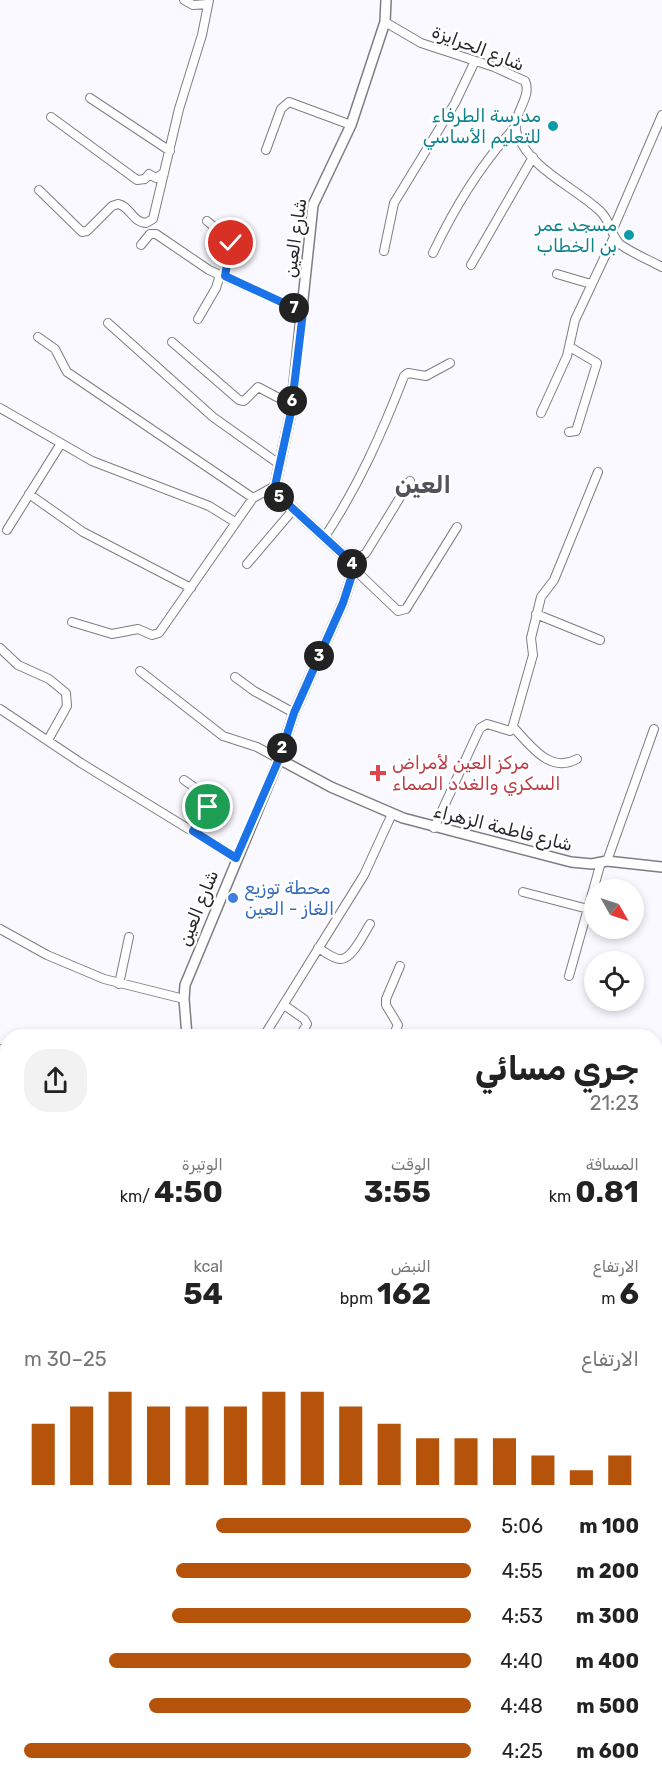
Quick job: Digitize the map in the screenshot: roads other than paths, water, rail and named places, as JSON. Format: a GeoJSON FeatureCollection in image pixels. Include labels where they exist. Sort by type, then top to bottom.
{"type":"FeatureCollection","features":[{"type":"Feature","properties":{"kind":"street"},"geometry":{"type":"LineString","coordinates":[[39,190],[78,229],[85,232],[112,206],[118,204],[126,207],[138,221],[150,221],[155,215],[179,109],[202,36],[208,2],[193,5],[184,0]]}},
{"type":"Feature","properties":{"kind":"street","name":"شارع العين"},"geometry":{"type":"LineString","coordinates":[[275,486],[292,405],[313,205],[351,125],[384,22],[386,0]]}},
{"type":"Feature","properties":{"kind":"street","name":"شارع الحرايزة"},"geometry":{"type":"LineString","coordinates":[[384,22],[421,43],[525,81],[526,93],[516,126]]}},
{"type":"Feature","properties":{"kind":"street"},"geometry":{"type":"LineString","coordinates":[[384,251],[394,203],[455,103],[475,61]]}},
{"type":"Feature","properties":{"kind":"street"},"geometry":{"type":"LineString","coordinates":[[90,98],[170,151]]}},
{"type":"Feature","properties":{"kind":"street"},"geometry":{"type":"LineString","coordinates":[[266,150],[281,109],[289,102],[351,125]]}},
{"type":"Feature","properties":{"kind":"street"},"geometry":{"type":"LineString","coordinates":[[541,413],[570,347],[575,320],[662,116]]}},
{"type":"Feature","properties":{"kind":"street"},"geometry":{"type":"LineString","coordinates":[[51,117],[137,180],[145,179],[149,174],[156,178],[164,172]]}},
{"type":"Feature","properties":{"kind":"street"},"geometry":{"type":"LineString","coordinates":[[433,253],[453,210],[496,147],[516,126],[521,142],[533,157],[547,171],[588,200],[606,217],[620,244],[662,267]]}},
{"type":"Feature","properties":{"kind":"street"},"geometry":{"type":"LineString","coordinates":[[471,265],[533,157]]}},
{"type":"Feature","properties":{"kind":"street"},"geometry":{"type":"LineString","coordinates":[[198,319],[223,275],[230,240],[207,220]]}},
{"type":"Feature","properties":{"kind":"street"},"geometry":{"type":"LineString","coordinates":[[141,245],[150,234],[156,234],[204,267],[303,312]]}},
{"type":"Feature","properties":{"kind":"street"},"geometry":{"type":"LineString","coordinates":[[557,274],[591,284]]}},
{"type":"Feature","properties":{"kind":"street"},"geometry":{"type":"LineString","coordinates":[[108,323],[213,417],[279,464]]}},
{"type":"Feature","properties":{"kind":"street"},"geometry":{"type":"LineString","coordinates":[[38,337],[55,349],[67,372],[253,498]]}},
{"type":"Feature","properties":{"kind":"street"},"geometry":{"type":"LineString","coordinates":[[172,342],[239,400],[247,399],[258,387],[292,405]]}},
{"type":"Feature","properties":{"kind":"street"},"geometry":{"type":"LineString","coordinates":[[569,432],[576,431],[597,363],[570,347]]}},
{"type":"Feature","properties":{"kind":"street"},"geometry":{"type":"LineString","coordinates":[[324,538],[373,453],[404,376],[408,373],[426,376],[450,363]]}},
{"type":"Feature","properties":{"kind":"street"},"geometry":{"type":"LineString","coordinates":[[0,408],[60,445],[135,479],[210,506],[235,522]]}},
{"type":"Feature","properties":{"kind":"street"},"geometry":{"type":"LineString","coordinates":[[7,530],[60,445]]}},
{"type":"Feature","properties":{"kind":"street"},"geometry":{"type":"LineString","coordinates":[[434,828],[480,728],[492,724],[510,731],[513,727],[533,655],[531,638],[541,597],[554,580],[598,472]]}},
{"type":"Feature","properties":{"kind":"street"},"geometry":{"type":"LineString","coordinates":[[352,565],[366,553],[410,481]]}},
{"type":"Feature","properties":{"kind":"street"},"geometry":{"type":"LineString","coordinates":[[72,622],[112,634],[138,629],[152,635],[159,633],[253,498],[275,486],[278,495],[398,611],[406,609],[457,527]]}},
{"type":"Feature","properties":{"kind":"street"},"geometry":{"type":"LineString","coordinates":[[29,494],[83,532],[191,588]]}},
{"type":"Feature","properties":{"kind":"street"},"geometry":{"type":"LineString","coordinates":[[248,564],[293,510]]}},
{"type":"Feature","properties":{"kind":"street","name":"شارع العين"},"geometry":{"type":"LineString","coordinates":[[186,1029],[185,985],[279,759],[294,713],[343,603],[352,565]]}},
{"type":"Feature","properties":{"kind":"street"},"geometry":{"type":"LineString","coordinates":[[536,614],[600,640]]}},
{"type":"Feature","properties":{"kind":"street"},"geometry":{"type":"LineString","coordinates":[[0,648],[18,665],[49,679],[66,693],[67,706],[48,740]]}},
{"type":"Feature","properties":{"kind":"street"},"geometry":{"type":"LineString","coordinates":[[140,671],[224,736],[257,747],[279,759]]}},
{"type":"Feature","properties":{"kind":"street"},"geometry":{"type":"LineString","coordinates":[[235,676],[254,691],[294,713]]}},
{"type":"Feature","properties":{"kind":"street"},"geometry":{"type":"LineString","coordinates":[[0,709],[236,858]]}},
{"type":"Feature","properties":{"kind":"street"},"geometry":{"type":"LineString","coordinates":[[513,727],[555,765],[565,765],[577,759]]}},
{"type":"Feature","properties":{"kind":"street"},"geometry":{"type":"LineString","coordinates":[[598,879],[654,729]]}},
{"type":"Feature","properties":{"kind":"street","name":"شارع فاطمة الزهراء"},"geometry":{"type":"LineString","coordinates":[[279,759],[331,787],[392,814],[434,828],[571,862],[604,862],[662,867]]}},
{"type":"Feature","properties":{"kind":"street"},"geometry":{"type":"LineString","coordinates":[[184,780],[204,794],[209,803],[193,831]]}},
{"type":"Feature","properties":{"kind":"street"},"geometry":{"type":"LineString","coordinates":[[269,1029],[364,875],[392,814]]}},
{"type":"Feature","properties":{"kind":"street"},"geometry":{"type":"LineString","coordinates":[[523,892],[584,908]]}},
{"type":"Feature","properties":{"kind":"street"},"geometry":{"type":"LineString","coordinates":[[569,976],[584,923]]}},
{"type":"Feature","properties":{"kind":"street"},"geometry":{"type":"LineString","coordinates":[[318,948],[338,959],[343,959],[351,953],[370,924]]}},
{"type":"Feature","properties":{"kind":"street"},"geometry":{"type":"LineString","coordinates":[[0,929],[47,955],[119,984],[184,999]]}},
{"type":"Feature","properties":{"kind":"street"},"geometry":{"type":"LineString","coordinates":[[119,984],[129,937]]}},
{"type":"Feature","properties":{"kind":"street"},"geometry":{"type":"LineString","coordinates":[[396,1029],[398,1025],[386,1005],[386,999],[400,966]]}},
{"type":"Feature","properties":{"kind":"street"},"geometry":{"type":"LineString","coordinates":[[284,1005],[304,1019],[307,1024],[304,1029]]}},
{"type":"Feature","properties":{"kind":"place","name":"مدرسة الطرفاء للتعليم الأساسي"},"geometry":{"type":"Point","coordinates":[553,126]}},
{"type":"Feature","properties":{"kind":"place","name":"مسجد عمر بن الخطاب"},"geometry":{"type":"Point","coordinates":[629,235]}},
{"type":"Feature","properties":{"kind":"place","name":"مركز العين لأمراض السكري والغدد الصماء"},"geometry":{"type":"Point","coordinates":[378,773]}},
{"type":"Feature","properties":{"kind":"place","name":"محطة توزيع الغاز - العين"},"geometry":{"type":"Point","coordinates":[233,898]}},
{"type":"Feature","properties":{"kind":"district","name":"العين"},"geometry":{"type":"Point","coordinates":[423,485]}}]}
